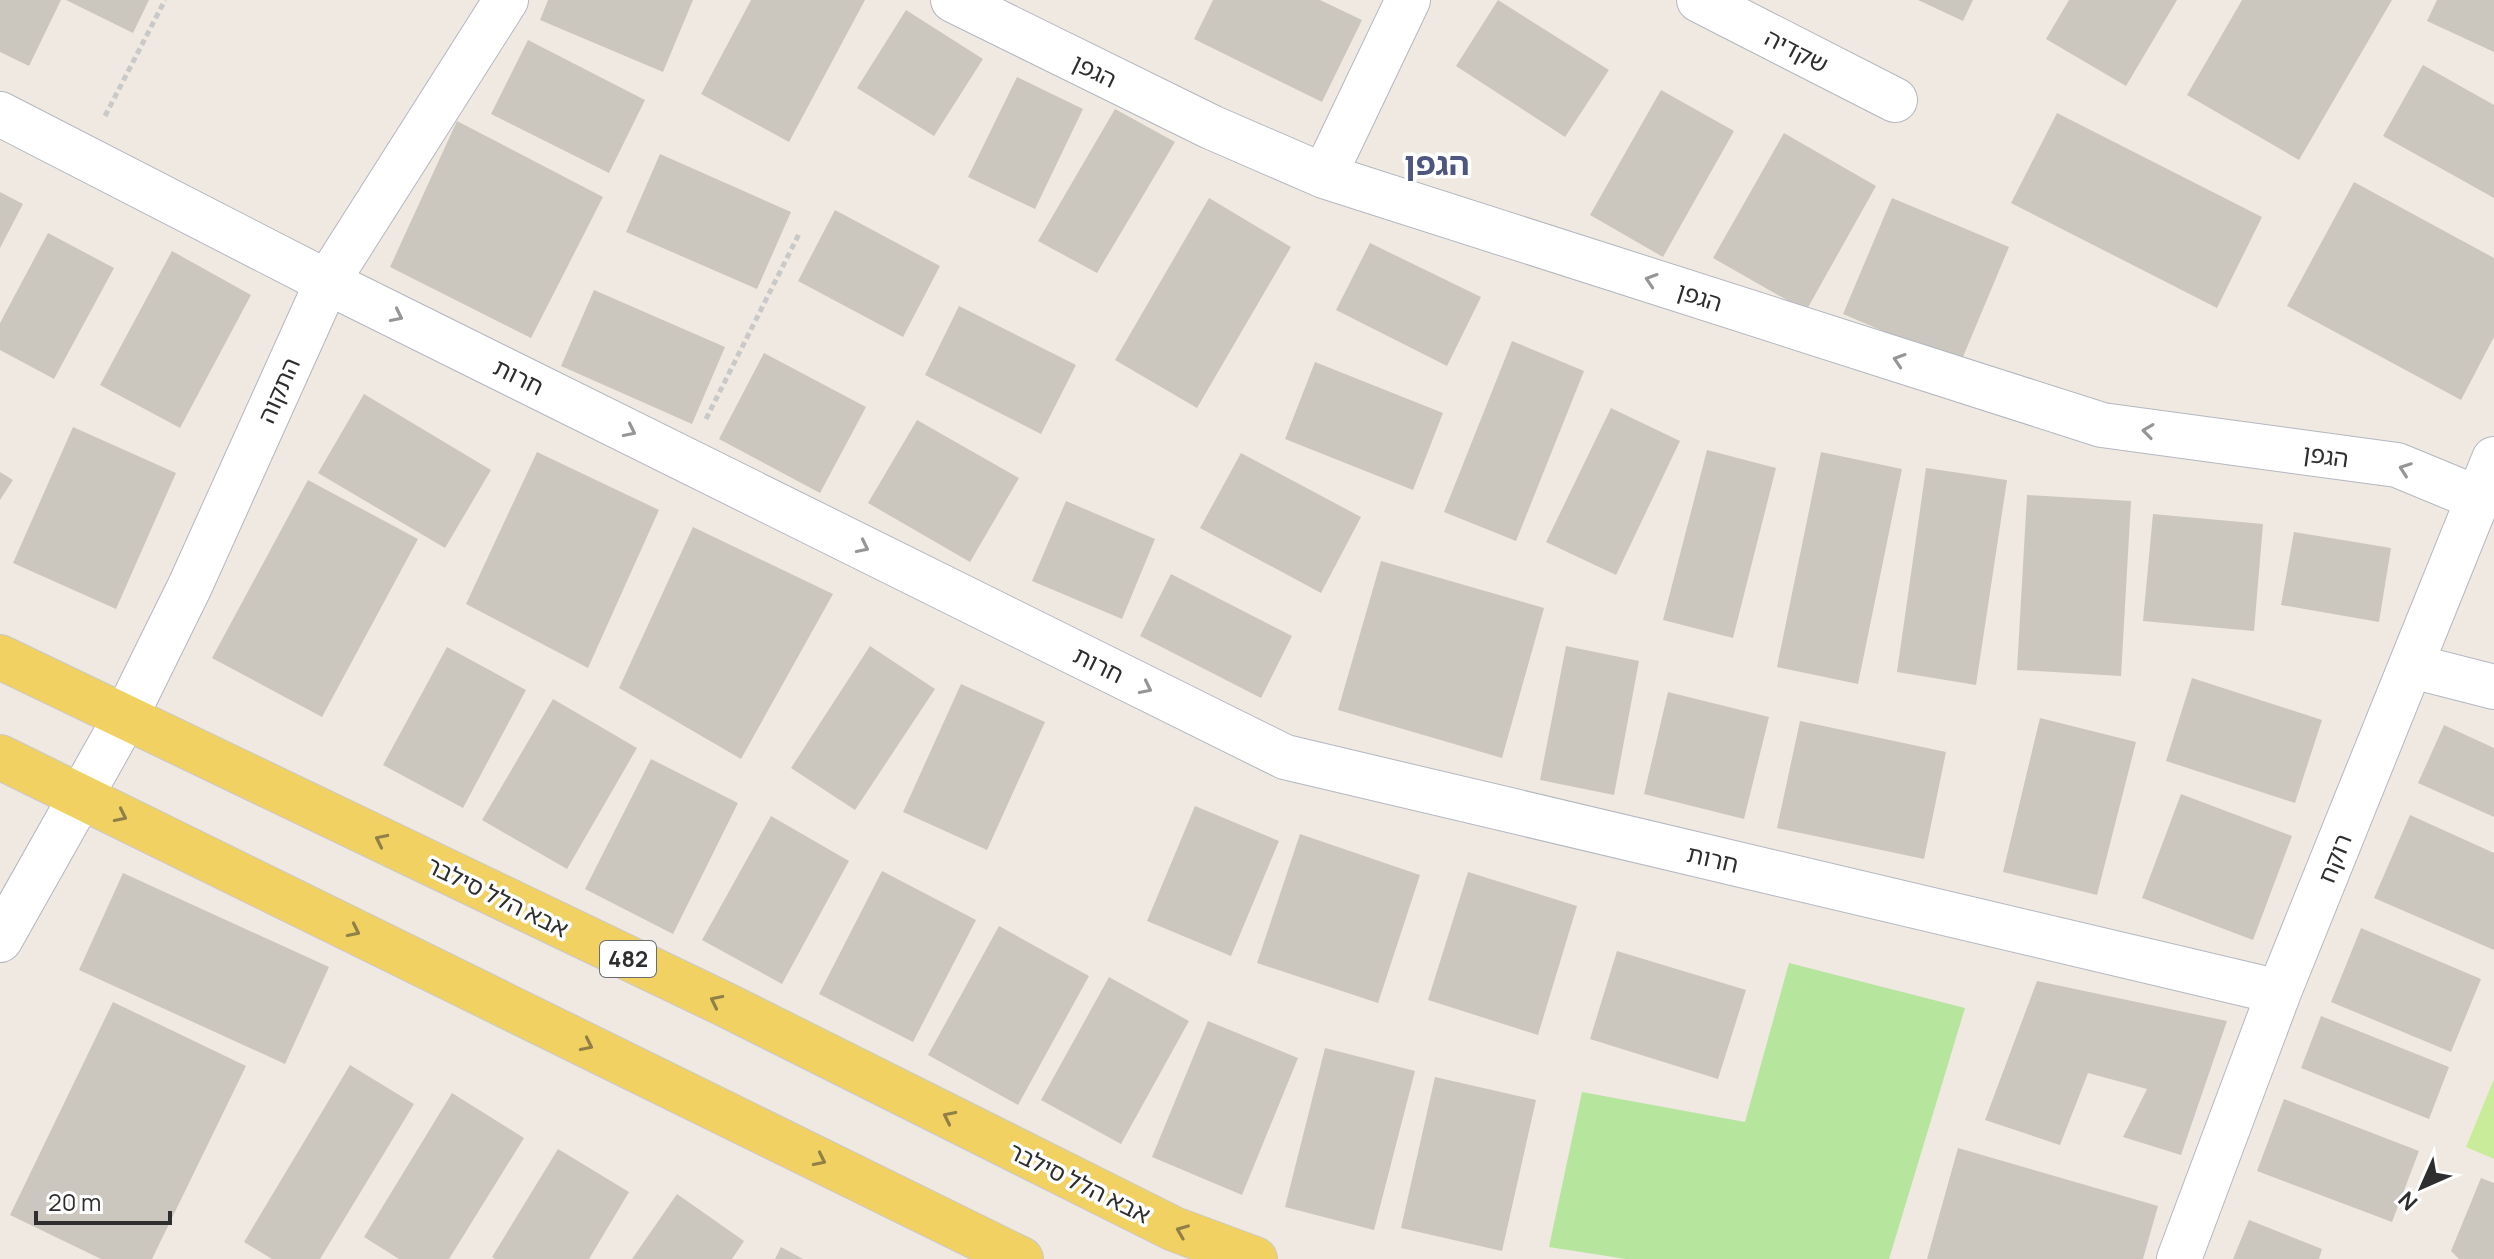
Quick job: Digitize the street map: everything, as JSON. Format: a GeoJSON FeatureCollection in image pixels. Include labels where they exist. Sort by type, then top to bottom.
{"type":"FeatureCollection","features":[{"type":"Feature","properties":{"kind":"main road","name":"אבא הלל סילבר"},"geometry":{"type":"LineString","coordinates":[[0,657],[724,1004],[1174,1229],[1255,1259]]}},
{"type":"Feature","properties":{"kind":"main road"},"geometry":{"type":"LineString","coordinates":[[0,757],[1021,1259]]}},
{"type":"Feature","properties":{"kind":"street","name":"התקוה"},"geometry":{"type":"LineString","coordinates":[[0,940],[125,718],[190,586],[327,282],[506,0]]}},
{"type":"Feature","properties":{"kind":"street","name":"הגפן"},"geometry":{"type":"LineString","coordinates":[[953,0],[1211,127],[1324,176],[2102,425],[2486,478]]}},
{"type":"Feature","properties":{"kind":"street"},"geometry":{"type":"LineString","coordinates":[[1324,176],[1408,0]]}},
{"type":"Feature","properties":{"kind":"street","name":"שקדיה"},"geometry":{"type":"LineString","coordinates":[[1699,0],[1895,100]]}},
{"type":"Feature","properties":{"kind":"street","name":"חרות"},"geometry":{"type":"LineString","coordinates":[[0,114],[327,282],[1285,757],[2279,992]]}},
{"type":"Feature","properties":{"kind":"street","name":"רוקח"},"geometry":{"type":"LineString","coordinates":[[2179,1259],[2279,992],[2486,478]]}},
{"type":"Feature","properties":{"kind":"street"},"geometry":{"type":"LineString","coordinates":[[2412,666],[2494,687]]}},
{"type":"Feature","properties":{"kind":"path"},"geometry":{"type":"LineString","coordinates":[[84,157],[165,0]]}},
{"type":"Feature","properties":{"kind":"path"},"geometry":{"type":"LineString","coordinates":[[686,459],[799,234]]}},
{"type":"Feature","properties":{"kind":"green space"},"geometry":{"type":"Polygon","coordinates":[[[1789,963],[1965,1008],[1889,1259],[1626,1259],[1549,1247],[1582,1092],[1745,1122],[1789,963]]]}},
{"type":"Feature","properties":{"kind":"green space"},"geometry":{"type":"Polygon","coordinates":[[[2494,1079],[2494,1159],[2466,1147],[2494,1079]]]}},
{"type":"Feature","properties":{"kind":"building"},"geometry":{"type":"Polygon","coordinates":[[[0,0],[61,0],[29,66],[0,52],[0,0]]]}},
{"type":"Feature","properties":{"kind":"building"},"geometry":{"type":"Polygon","coordinates":[[[66,0],[149,0],[133,33],[66,0]]]}},
{"type":"Feature","properties":{"kind":"building"},"geometry":{"type":"Polygon","coordinates":[[[548,0],[693,0],[663,72],[540,20],[548,0]]]}},
{"type":"Feature","properties":{"kind":"building"},"geometry":{"type":"Polygon","coordinates":[[[751,0],[865,0],[789,142],[701,94],[751,0]]]}},
{"type":"Feature","properties":{"kind":"building"},"geometry":{"type":"Polygon","coordinates":[[[1213,0],[1320,0],[1362,20],[1322,102],[1194,39],[1213,0]]]}},
{"type":"Feature","properties":{"kind":"building"},"geometry":{"type":"Polygon","coordinates":[[[1498,0],[1609,70],[1565,137],[1456,66],[1498,0]]]}},
{"type":"Feature","properties":{"kind":"building"},"geometry":{"type":"Polygon","coordinates":[[[1918,0],[1973,0],[1963,21],[1918,0]]]}},
{"type":"Feature","properties":{"kind":"building"},"geometry":{"type":"Polygon","coordinates":[[[2069,0],[2177,0],[2126,86],[2046,39],[2069,0]]]}},
{"type":"Feature","properties":{"kind":"building"},"geometry":{"type":"Polygon","coordinates":[[[2242,0],[2392,0],[2299,160],[2187,95],[2242,0]]]}},
{"type":"Feature","properties":{"kind":"building"},"geometry":{"type":"Polygon","coordinates":[[[2437,0],[2494,0],[2494,52],[2427,21],[2437,0]]]}},
{"type":"Feature","properties":{"kind":"building"},"geometry":{"type":"Polygon","coordinates":[[[906,10],[983,59],[934,136],[857,88],[906,10]]]}},
{"type":"Feature","properties":{"kind":"building"},"geometry":{"type":"Polygon","coordinates":[[[528,40],[645,100],[609,173],[491,114],[528,40]]]}},
{"type":"Feature","properties":{"kind":"building"},"geometry":{"type":"Polygon","coordinates":[[[2423,65],[2494,105],[2494,198],[2383,136],[2423,65]]]}},
{"type":"Feature","properties":{"kind":"building"},"geometry":{"type":"Polygon","coordinates":[[[1017,77],[1083,109],[1035,209],[968,177],[1017,77]]]}},
{"type":"Feature","properties":{"kind":"building"},"geometry":{"type":"Polygon","coordinates":[[[1661,90],[1734,131],[1663,257],[1590,215],[1661,90]]]}},
{"type":"Feature","properties":{"kind":"building"},"geometry":{"type":"Polygon","coordinates":[[[1115,109],[1175,142],[1097,273],[1038,241],[1115,109]]]}},
{"type":"Feature","properties":{"kind":"building"},"geometry":{"type":"Polygon","coordinates":[[[2057,113],[2262,217],[2217,308],[2011,203],[2057,113]]]}},
{"type":"Feature","properties":{"kind":"building"},"geometry":{"type":"Polygon","coordinates":[[[457,121],[603,197],[531,338],[390,267],[457,121]]]}},
{"type":"Feature","properties":{"kind":"building"},"geometry":{"type":"Polygon","coordinates":[[[1784,133],[1876,186],[1806,311],[1713,258],[1784,133]]]}},
{"type":"Feature","properties":{"kind":"building"},"geometry":{"type":"Polygon","coordinates":[[[660,154],[791,212],[757,289],[626,232],[660,154]]]}},
{"type":"Feature","properties":{"kind":"building"},"geometry":{"type":"Polygon","coordinates":[[[2354,182],[2494,258],[2494,337],[2461,400],[2287,306],[2354,182]]]}},
{"type":"Feature","properties":{"kind":"building"},"geometry":{"type":"Polygon","coordinates":[[[0,192],[23,204],[0,248],[0,192]]]}},
{"type":"Feature","properties":{"kind":"building"},"geometry":{"type":"Polygon","coordinates":[[[1209,198],[1291,247],[1197,408],[1115,360],[1209,198]]]}},
{"type":"Feature","properties":{"kind":"building"},"geometry":{"type":"Polygon","coordinates":[[[1892,198],[2009,247],[1960,364],[1843,314],[1892,198]]]}},
{"type":"Feature","properties":{"kind":"building"},"geometry":{"type":"Polygon","coordinates":[[[835,210],[940,266],[903,337],[798,281],[835,210]]]}},
{"type":"Feature","properties":{"kind":"building"},"geometry":{"type":"Polygon","coordinates":[[[48,233],[114,268],[54,379],[0,350],[0,323],[48,233]]]}},
{"type":"Feature","properties":{"kind":"building"},"geometry":{"type":"Polygon","coordinates":[[[1370,243],[1481,297],[1447,366],[1336,310],[1370,243]]]}},
{"type":"Feature","properties":{"kind":"building"},"geometry":{"type":"Polygon","coordinates":[[[172,251],[251,295],[180,428],[100,385],[172,251]]]}},
{"type":"Feature","properties":{"kind":"building"},"geometry":{"type":"Polygon","coordinates":[[[594,290],[725,347],[692,424],[561,366],[594,290]]]}},
{"type":"Feature","properties":{"kind":"building"},"geometry":{"type":"Polygon","coordinates":[[[959,306],[1076,365],[1041,434],[925,375],[959,306]]]}},
{"type":"Feature","properties":{"kind":"building"},"geometry":{"type":"Polygon","coordinates":[[[1512,341],[1584,371],[1516,541],[1444,512],[1512,341]]]}},
{"type":"Feature","properties":{"kind":"building"},"geometry":{"type":"Polygon","coordinates":[[[764,353],[866,407],[820,493],[719,439],[764,353]]]}},
{"type":"Feature","properties":{"kind":"building"},"geometry":{"type":"Polygon","coordinates":[[[1315,362],[1443,413],[1413,490],[1285,439],[1315,362]]]}},
{"type":"Feature","properties":{"kind":"building"},"geometry":{"type":"Polygon","coordinates":[[[364,394],[491,470],[445,548],[318,473],[364,394]]]}},
{"type":"Feature","properties":{"kind":"building"},"geometry":{"type":"Polygon","coordinates":[[[1611,408],[1680,441],[1616,575],[1546,542],[1611,408]]]}},
{"type":"Feature","properties":{"kind":"building"},"geometry":{"type":"Polygon","coordinates":[[[917,420],[1019,478],[970,562],[868,503],[917,420]]]}},
{"type":"Feature","properties":{"kind":"building"},"geometry":{"type":"Polygon","coordinates":[[[73,427],[176,473],[116,609],[13,563],[73,427]]]}},
{"type":"Feature","properties":{"kind":"building"},"geometry":{"type":"Polygon","coordinates":[[[1707,450],[1776,468],[1733,638],[1663,620],[1707,450]]]}},
{"type":"Feature","properties":{"kind":"building"},"geometry":{"type":"Polygon","coordinates":[[[537,452],[659,510],[588,668],[466,604],[537,452]]]}},
{"type":"Feature","properties":{"kind":"building"},"geometry":{"type":"Polygon","coordinates":[[[1821,452],[1902,469],[1858,684],[1777,667],[1821,452]]]}},
{"type":"Feature","properties":{"kind":"building"},"geometry":{"type":"Polygon","coordinates":[[[1241,453],[1361,517],[1321,593],[1200,528],[1241,453]]]}},
{"type":"Feature","properties":{"kind":"building"},"geometry":{"type":"Polygon","coordinates":[[[1926,468],[2007,480],[1976,685],[1897,672],[1926,468]]]}},
{"type":"Feature","properties":{"kind":"building"},"geometry":{"type":"Polygon","coordinates":[[[0,472],[13,480],[0,500],[0,472]]]}},
{"type":"Feature","properties":{"kind":"building"},"geometry":{"type":"Polygon","coordinates":[[[308,480],[418,539],[322,717],[212,658],[308,480]]]}},
{"type":"Feature","properties":{"kind":"building"},"geometry":{"type":"Polygon","coordinates":[[[2027,495],[2131,501],[2121,676],[2017,670],[2027,495]]]}},
{"type":"Feature","properties":{"kind":"building"},"geometry":{"type":"Polygon","coordinates":[[[1066,501],[1155,539],[1122,619],[1032,581],[1066,501]]]}},
{"type":"Feature","properties":{"kind":"building"},"geometry":{"type":"Polygon","coordinates":[[[2153,514],[2263,524],[2254,631],[2143,621],[2153,514]]]}},
{"type":"Feature","properties":{"kind":"building"},"geometry":{"type":"Polygon","coordinates":[[[693,527],[833,594],[741,759],[619,688],[693,527]]]}},
{"type":"Feature","properties":{"kind":"building"},"geometry":{"type":"Polygon","coordinates":[[[2294,532],[2391,548],[2379,622],[2281,605],[2294,532]]]}},
{"type":"Feature","properties":{"kind":"building"},"geometry":{"type":"Polygon","coordinates":[[[1381,561],[1544,608],[1502,758],[1338,710],[1381,561]]]}},
{"type":"Feature","properties":{"kind":"building"},"geometry":{"type":"Polygon","coordinates":[[[1171,574],[1292,636],[1261,698],[1140,636],[1171,574]]]}},
{"type":"Feature","properties":{"kind":"building"},"geometry":{"type":"Polygon","coordinates":[[[870,646],[935,689],[855,810],[791,768],[870,646]]]}},
{"type":"Feature","properties":{"kind":"building"},"geometry":{"type":"Polygon","coordinates":[[[1566,646],[1639,661],[1614,795],[1540,780],[1566,646]]]}},
{"type":"Feature","properties":{"kind":"building"},"geometry":{"type":"Polygon","coordinates":[[[447,647],[526,690],[463,808],[383,765],[447,647]]]}},
{"type":"Feature","properties":{"kind":"building"},"geometry":{"type":"Polygon","coordinates":[[[2192,678],[2322,720],[2295,803],[2166,761],[2192,678]]]}},
{"type":"Feature","properties":{"kind":"building"},"geometry":{"type":"Polygon","coordinates":[[[961,684],[1045,722],[987,850],[903,812],[961,684]]]}},
{"type":"Feature","properties":{"kind":"building"},"geometry":{"type":"Polygon","coordinates":[[[1668,692],[1769,717],[1744,819],[1644,794],[1668,692]]]}},
{"type":"Feature","properties":{"kind":"building"},"geometry":{"type":"Polygon","coordinates":[[[553,699],[637,748],[567,869],[482,820],[553,699]]]}},
{"type":"Feature","properties":{"kind":"building"},"geometry":{"type":"Polygon","coordinates":[[[2040,718],[2136,742],[2097,895],[2003,872],[2040,718]]]}},
{"type":"Feature","properties":{"kind":"building"},"geometry":{"type":"Polygon","coordinates":[[[1800,721],[1946,752],[1924,859],[1777,828],[1800,721]]]}},
{"type":"Feature","properties":{"kind":"building"},"geometry":{"type":"Polygon","coordinates":[[[2444,725],[2494,748],[2494,817],[2418,783],[2444,725]]]}},
{"type":"Feature","properties":{"kind":"building"},"geometry":{"type":"Polygon","coordinates":[[[651,759],[738,803],[673,934],[585,889],[651,759]]]}},
{"type":"Feature","properties":{"kind":"building"},"geometry":{"type":"Polygon","coordinates":[[[2181,794],[2292,836],[2253,940],[2142,898],[2181,794]]]}},
{"type":"Feature","properties":{"kind":"building"},"geometry":{"type":"Polygon","coordinates":[[[1195,806],[1279,841],[1231,956],[1147,921],[1195,806]]]}},
{"type":"Feature","properties":{"kind":"building"},"geometry":{"type":"Polygon","coordinates":[[[2410,815],[2494,853],[2494,950],[2374,898],[2410,815]]]}},
{"type":"Feature","properties":{"kind":"building"},"geometry":{"type":"Polygon","coordinates":[[[771,816],[849,861],[782,984],[702,940],[771,816]]]}},
{"type":"Feature","properties":{"kind":"building"},"geometry":{"type":"Polygon","coordinates":[[[1300,834],[1420,875],[1378,1003],[1257,963],[1300,834]]]}},
{"type":"Feature","properties":{"kind":"building"},"geometry":{"type":"Polygon","coordinates":[[[882,871],[976,920],[913,1042],[819,994],[882,871]]]}},
{"type":"Feature","properties":{"kind":"building"},"geometry":{"type":"Polygon","coordinates":[[[1468,872],[1577,906],[1538,1035],[1428,1000],[1468,872]]]}},
{"type":"Feature","properties":{"kind":"building"},"geometry":{"type":"Polygon","coordinates":[[[123,873],[329,967],[285,1064],[79,970],[123,873]]]}},
{"type":"Feature","properties":{"kind":"building"},"geometry":{"type":"Polygon","coordinates":[[[999,926],[1089,976],[1018,1105],[928,1055],[999,926]]]}},
{"type":"Feature","properties":{"kind":"building"},"geometry":{"type":"Polygon","coordinates":[[[2361,928],[2481,979],[2451,1052],[2331,1002],[2361,928]]]}},
{"type":"Feature","properties":{"kind":"building"},"geometry":{"type":"Polygon","coordinates":[[[1617,951],[1746,990],[1718,1079],[1590,1039],[1617,951]]]}},
{"type":"Feature","properties":{"kind":"building"},"geometry":{"type":"Polygon","coordinates":[[[1109,977],[1189,1021],[1121,1144],[1041,1100],[1109,977]]]}},
{"type":"Feature","properties":{"kind":"building"},"geometry":{"type":"Polygon","coordinates":[[[2037,981],[2227,1021],[2181,1155],[2123,1137],[2147,1089],[2088,1073],[2060,1145],[1985,1120],[2037,981]]]}},
{"type":"Feature","properties":{"kind":"building"},"geometry":{"type":"Polygon","coordinates":[[[113,1002],[246,1066],[152,1259],[101,1259],[10,1215],[113,1002]]]}},
{"type":"Feature","properties":{"kind":"building"},"geometry":{"type":"Polygon","coordinates":[[[2321,1016],[2449,1067],[2429,1119],[2301,1068],[2321,1016]]]}},
{"type":"Feature","properties":{"kind":"building"},"geometry":{"type":"Polygon","coordinates":[[[1208,1021],[1298,1058],[1242,1195],[1152,1157],[1208,1021]]]}},
{"type":"Feature","properties":{"kind":"building"},"geometry":{"type":"Polygon","coordinates":[[[1325,1048],[1415,1071],[1374,1230],[1285,1207],[1325,1048]]]}},
{"type":"Feature","properties":{"kind":"building"},"geometry":{"type":"Polygon","coordinates":[[[350,1065],[414,1104],[320,1259],[272,1259],[244,1242],[350,1065]]]}},
{"type":"Feature","properties":{"kind":"building"},"geometry":{"type":"Polygon","coordinates":[[[1435,1077],[1536,1100],[1502,1251],[1401,1228],[1435,1077]]]}},
{"type":"Feature","properties":{"kind":"building"},"geometry":{"type":"Polygon","coordinates":[[[452,1093],[524,1138],[449,1259],[399,1259],[364,1237],[452,1093]]]}},
{"type":"Feature","properties":{"kind":"building"},"geometry":{"type":"Polygon","coordinates":[[[2284,1099],[2419,1151],[2392,1222],[2257,1171],[2284,1099]]]}},
{"type":"Feature","properties":{"kind":"building"},"geometry":{"type":"Polygon","coordinates":[[[1958,1148],[2158,1206],[2143,1259],[1927,1259],[1958,1148]]]}},
{"type":"Feature","properties":{"kind":"building"},"geometry":{"type":"Polygon","coordinates":[[[558,1149],[629,1192],[589,1259],[495,1259],[492,1257],[558,1149]]]}},
{"type":"Feature","properties":{"kind":"building"},"geometry":{"type":"Polygon","coordinates":[[[2481,1178],[2494,1183],[2494,1259],[2459,1259],[2451,1251],[2481,1178]]]}},
{"type":"Feature","properties":{"kind":"building"},"geometry":{"type":"Polygon","coordinates":[[[677,1194],[744,1241],[732,1259],[632,1259],[677,1194]]]}},
{"type":"Feature","properties":{"kind":"building"},"geometry":{"type":"Polygon","coordinates":[[[2249,1220],[2322,1249],[2319,1259],[2233,1259],[2249,1220]]]}},
{"type":"Feature","properties":{"kind":"building"},"geometry":{"type":"Polygon","coordinates":[[[781,1247],[803,1259],[775,1259],[781,1247]]]}},
{"type":"Feature","properties":{"kind":"district","name":"הגפן"},"geometry":{"type":"Point","coordinates":[1437,163]}}]}
